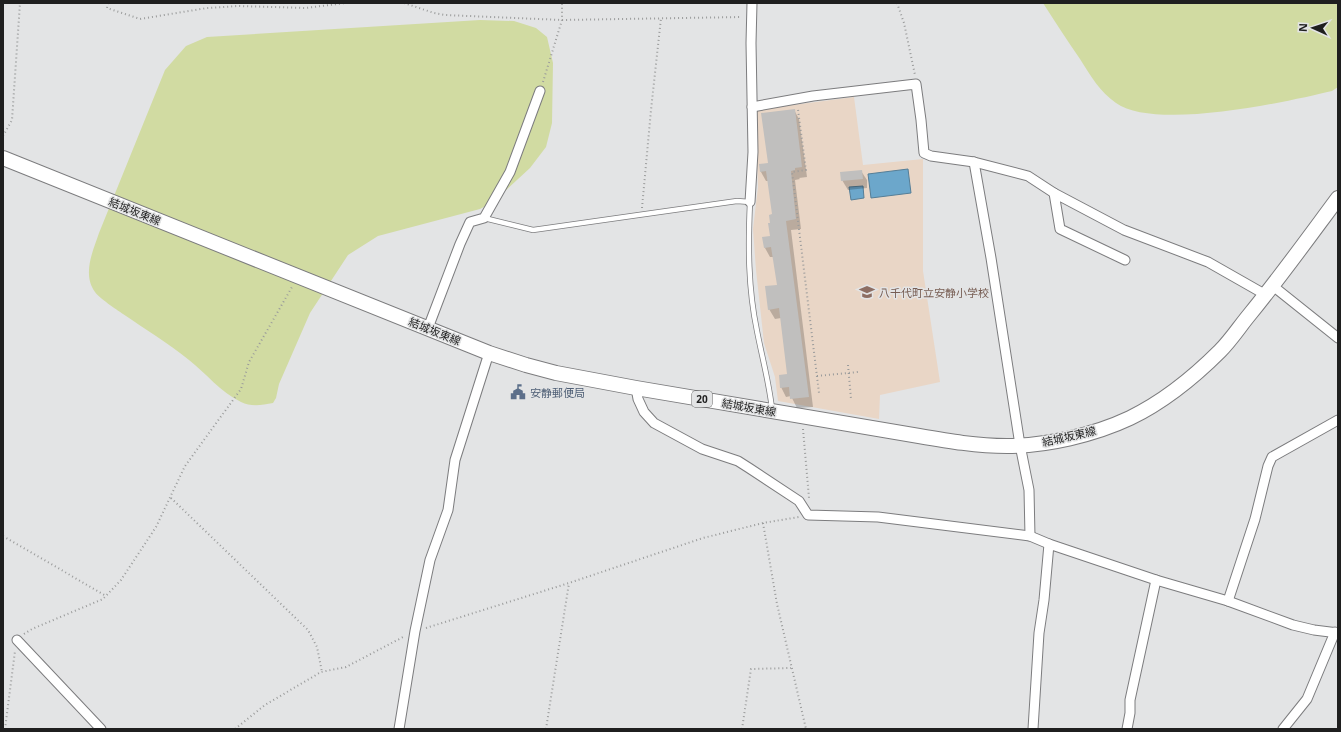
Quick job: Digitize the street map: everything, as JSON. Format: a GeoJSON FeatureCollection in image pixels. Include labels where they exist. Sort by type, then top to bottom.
{"type":"FeatureCollection","features":[{"type":"Feature","properties":{"kind":"main road","name":"結城坂東線"},"geometry":{"type":"LineString","coordinates":[[3,158],[489,353],[526,365],[556,373],[636,388],[959,443],[992,446],[1020,446],[1090,433],[1130,418],[1173,391],[1198,372],[1221,350],[1269,290],[1338,198]]}},
{"type":"Feature","properties":{"kind":"street"},"geometry":{"type":"LineString","coordinates":[[750,202],[753,152],[752,3]]}},
{"type":"Feature","properties":{"kind":"street"},"geometry":{"type":"LineString","coordinates":[[752,107],[813,96],[916,84],[924,153],[931,156],[974,162],[1028,176],[1054,193],[1124,230],[1208,262],[1269,290],[1338,338]]}},
{"type":"Feature","properties":{"kind":"street"},"geometry":{"type":"LineString","coordinates":[[428,328],[470,222],[484,218],[510,172],[540,91]]}},
{"type":"Feature","properties":{"kind":"street"},"geometry":{"type":"LineString","coordinates":[[974,162],[991,258],[1020,446],[1029,490],[1030,536]]}},
{"type":"Feature","properties":{"kind":"street"},"geometry":{"type":"LineString","coordinates":[[1054,193],[1060,229],[1125,260]]}},
{"type":"Feature","properties":{"kind":"street"},"geometry":{"type":"LineString","coordinates":[[399,729],[415,631],[430,560],[448,510],[455,460],[489,353]]}},
{"type":"Feature","properties":{"kind":"street"},"geometry":{"type":"LineString","coordinates":[[636,388],[638,400],[644,412],[654,422],[702,449],[738,461],[799,501],[809,515],[878,517],[1030,536],[1049,544],[1156,580],[1228,600],[1292,625],[1314,630],[1336,632],[1307,699],[1283,729]]}},
{"type":"Feature","properties":{"kind":"street"},"geometry":{"type":"LineString","coordinates":[[1228,600],[1255,518],[1268,466],[1272,457],[1338,420]]}},
{"type":"Feature","properties":{"kind":"street"},"geometry":{"type":"LineString","coordinates":[[1034,729],[1039,633],[1044,600],[1049,544]]}},
{"type":"Feature","properties":{"kind":"street"},"geometry":{"type":"LineString","coordinates":[[1127,729],[1130,713],[1130,700],[1156,580]]}},
{"type":"Feature","properties":{"kind":"street"},"geometry":{"type":"LineString","coordinates":[[17,640],[101,729]]}},
{"type":"Feature","properties":{"kind":"lane"},"geometry":{"type":"LineString","coordinates":[[484,218],[533,230],[737,201],[750,202],[748,269],[757,330],[770,387],[772,411]]}},
{"type":"Feature","properties":{"kind":"path"},"geometry":{"type":"LineString","coordinates":[[3,136],[12,120],[20,3]]}},
{"type":"Feature","properties":{"kind":"path"},"geometry":{"type":"LineString","coordinates":[[108,3],[107,8],[140,19],[206,8],[238,6],[306,8],[345,3]]}},
{"type":"Feature","properties":{"kind":"path"},"geometry":{"type":"LineString","coordinates":[[404,3],[439,15],[562,20],[751,17]]}},
{"type":"Feature","properties":{"kind":"path"},"geometry":{"type":"LineString","coordinates":[[540,91],[562,20],[562,3]]}},
{"type":"Feature","properties":{"kind":"path"},"geometry":{"type":"LineString","coordinates":[[896,3],[904,23],[911,52],[916,84]]}},
{"type":"Feature","properties":{"kind":"path"},"geometry":{"type":"LineString","coordinates":[[642,215],[661,18]]}},
{"type":"Feature","properties":{"kind":"path"},"geometry":{"type":"LineString","coordinates":[[798,110],[806,170],[792,172],[819,393]]}},
{"type":"Feature","properties":{"kind":"path"},"geometry":{"type":"LineString","coordinates":[[5,729],[17,640],[32,629],[103,599],[121,580],[156,527],[185,466],[241,389],[249,362],[298,276]]}},
{"type":"Feature","properties":{"kind":"path"},"geometry":{"type":"LineString","coordinates":[[848,365],[851,399]]}},
{"type":"Feature","properties":{"kind":"path"},"geometry":{"type":"LineString","coordinates":[[817,376],[858,372]]}},
{"type":"Feature","properties":{"kind":"path"},"geometry":{"type":"LineString","coordinates":[[235,729],[265,705],[322,672],[346,667],[415,631],[703,538],[764,523],[809,515],[802,416]]}},
{"type":"Feature","properties":{"kind":"path"},"geometry":{"type":"LineString","coordinates":[[170,498],[308,630],[317,647],[322,672]]}},
{"type":"Feature","properties":{"kind":"path"},"geometry":{"type":"LineString","coordinates":[[764,523],[777,604],[806,729]]}},
{"type":"Feature","properties":{"kind":"path"},"geometry":{"type":"LineString","coordinates":[[3,536],[106,596]]}},
{"type":"Feature","properties":{"kind":"path"},"geometry":{"type":"LineString","coordinates":[[546,729],[569,582]]}},
{"type":"Feature","properties":{"kind":"path"},"geometry":{"type":"LineString","coordinates":[[742,729],[751,669],[791,668]]}},
{"type":"Feature","properties":{"kind":"shaded area"},"geometry":{"type":"Polygon","coordinates":[[[854,97],[863,165],[923,159],[923,271],[940,382],[880,395],[879,419],[778,401],[775,377],[764,343],[756,270],[753,229],[758,187],[755,110],[854,97]]]}},
{"type":"Feature","properties":{"kind":"green space"},"geometry":{"type":"Polygon","coordinates":[[[1043,3],[1338,3],[1338,87],[1332,91],[1311,96],[1221,112],[1160,114],[1135,111],[1116,103],[1100,88],[1043,3]]]}},
{"type":"Feature","properties":{"kind":"green space"},"geometry":{"type":"Polygon","coordinates":[[[480,20],[514,21],[536,28],[547,37],[553,63],[552,123],[546,147],[530,168],[493,202],[480,209],[378,236],[348,255],[310,313],[279,384],[276,398],[273,403],[249,405],[233,398],[181,354],[112,306],[95,292],[89,278],[89,270],[99,233],[165,70],[186,46],[207,37],[480,20]]]}},
{"type":"Feature","properties":{"kind":"water"},"geometry":{"type":"Polygon","coordinates":[[[908,169],[911,193],[871,198],[868,174],[908,169]]]}},
{"type":"Feature","properties":{"kind":"water"},"geometry":{"type":"Polygon","coordinates":[[[863,186],[864,198],[851,200],[849,187],[863,186]]]}},
{"type":"Feature","properties":{"kind":"building"},"geometry":{"type":"Polygon","coordinates":[[[795,109],[802,167],[795,168],[795,170],[791,171],[796,219],[786,221],[809,397],[790,399],[789,387],[780,388],[779,375],[787,374],[779,308],[768,310],[765,286],[777,285],[771,247],[764,248],[762,237],[770,236],[768,223],[770,223],[769,215],[772,214],[766,171],[760,172],[759,164],[768,163],[761,113],[795,109]]]}},
{"type":"Feature","properties":{"kind":"building"},"geometry":{"type":"Polygon","coordinates":[[[862,170],[863,179],[841,181],[840,172],[862,170]]]}},
{"type":"Feature","properties":{"kind":"place","name":"八千代町立安静小学校"},"geometry":{"type":"Point","coordinates":[867,292]}},
{"type":"Feature","properties":{"kind":"place","name":"安静郵便局"},"geometry":{"type":"Point","coordinates":[518,392]}}]}
